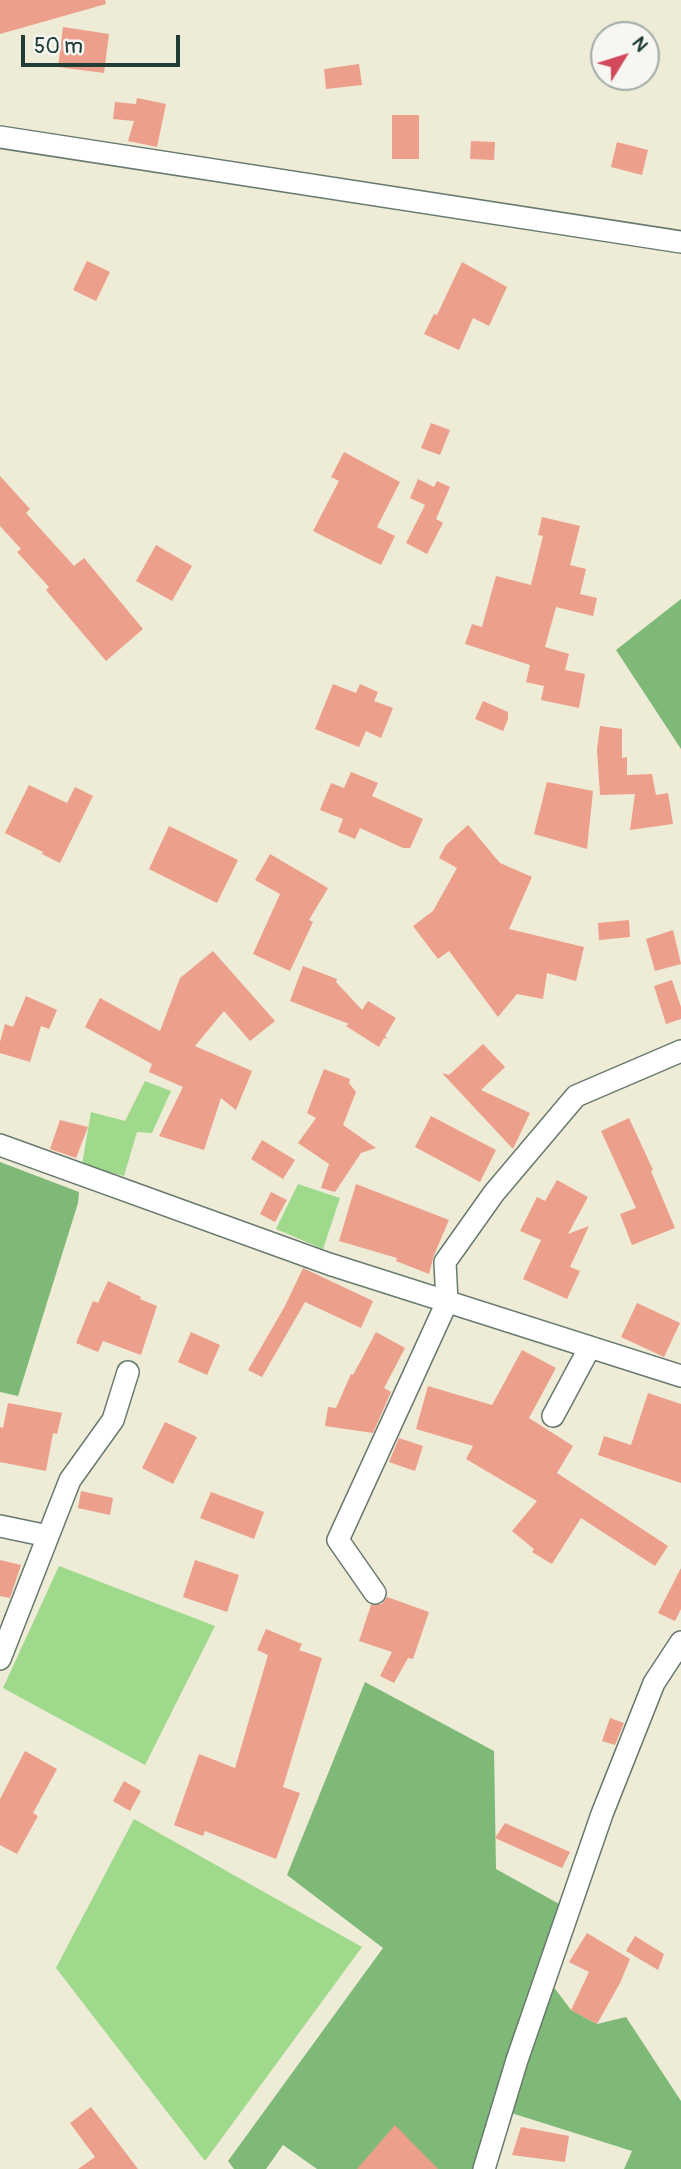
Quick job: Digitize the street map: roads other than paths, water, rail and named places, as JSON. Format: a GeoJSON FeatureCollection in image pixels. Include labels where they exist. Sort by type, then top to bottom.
{"type":"FeatureCollection","features":[{"type":"Feature","properties":{"kind":"street"},"geometry":{"type":"LineString","coordinates":[[0,137],[681,242]]}},
{"type":"Feature","properties":{"kind":"street"},"geometry":{"type":"LineString","coordinates":[[375,1593],[338,1540],[447,1302],[445,1262],[494,1192],[576,1096],[681,1051]]}},
{"type":"Feature","properties":{"kind":"street"},"geometry":{"type":"LineString","coordinates":[[0,1145],[330,1264],[681,1376]]}},
{"type":"Feature","properties":{"kind":"street"},"geometry":{"type":"LineString","coordinates":[[553,1416],[590,1347]]}},
{"type":"Feature","properties":{"kind":"street"},"geometry":{"type":"LineString","coordinates":[[0,1659],[70,1480],[113,1420],[128,1372]]}},
{"type":"Feature","properties":{"kind":"street"},"geometry":{"type":"LineString","coordinates":[[0,1526],[48,1536]]}},
{"type":"Feature","properties":{"kind":"street"},"geometry":{"type":"LineString","coordinates":[[484,2169],[517,2060],[602,1814],[654,1683],[681,1642]]}}]}
